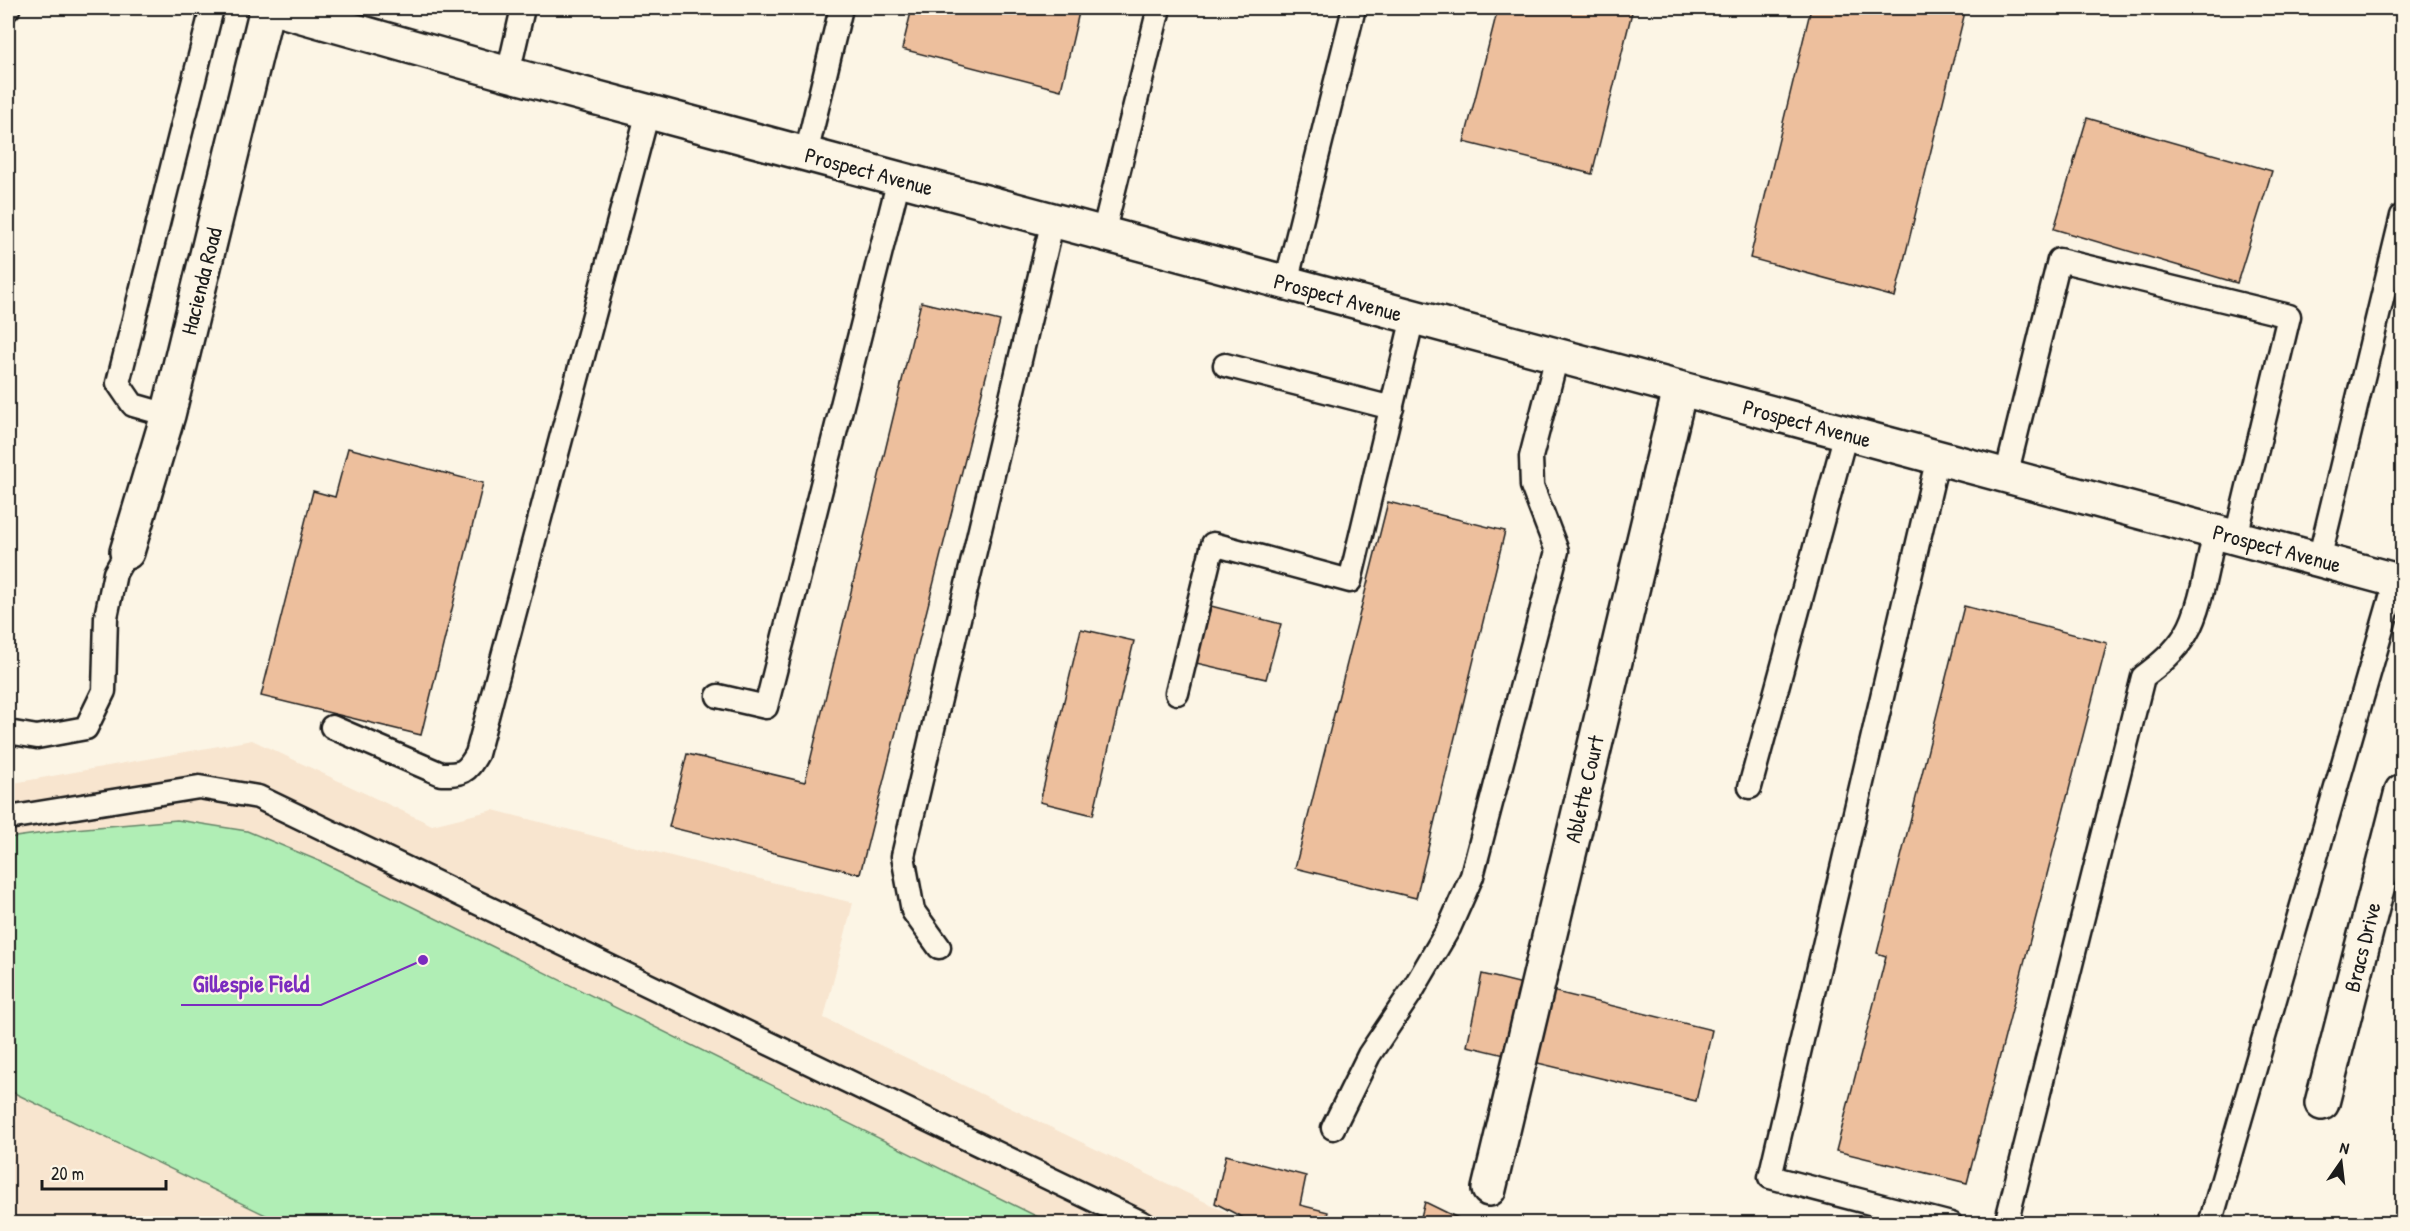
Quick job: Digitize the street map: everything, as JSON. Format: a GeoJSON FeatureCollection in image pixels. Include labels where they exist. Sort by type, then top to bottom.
{"type":"FeatureCollection","features":[{"type":"Feature","properties":{"kind":"main road","name":"Hacienda Road"},"geometry":{"type":"LineString","coordinates":[[127,552],[168,415],[267,8]]}},
{"type":"Feature","properties":{"kind":"main road","name":"Prospect Avenue"},"geometry":{"type":"LineString","coordinates":[[274,8],[648,112],[2399,581]]}},
{"type":"Feature","properties":{"kind":"main road","name":"Ablette Court"},"geometry":{"type":"LineString","coordinates":[[1489,1189],[1680,389]]}},
{"type":"Feature","properties":{"kind":"main road","name":"Bracs Drive"},"geometry":{"type":"LineString","coordinates":[[2322,1103],[2403,791]]}},
{"type":"Feature","properties":{"kind":"lane"},"geometry":{"type":"LineString","coordinates":[[168,415],[133,405],[118,383],[212,8]]}},
{"type":"Feature","properties":{"kind":"lane"},"geometry":{"type":"LineString","coordinates":[[508,74],[524,8]]}},
{"type":"Feature","properties":{"kind":"lane"},"geometry":{"type":"LineString","coordinates":[[806,154],[841,8]]}},
{"type":"Feature","properties":{"kind":"lane"},"geometry":{"type":"LineString","coordinates":[[1103,234],[1160,8]]}},
{"type":"Feature","properties":{"kind":"lane"},"geometry":{"type":"LineString","coordinates":[[1286,283],[1354,8]]}},
{"type":"Feature","properties":{"kind":"lane"},"geometry":{"type":"LineString","coordinates":[[332,727],[441,774],[458,774],[468,769],[477,754],[648,112]]}},
{"type":"Feature","properties":{"kind":"lane"},"geometry":{"type":"LineString","coordinates":[[718,696],[766,707],[899,179]]}},
{"type":"Feature","properties":{"kind":"lane"},"geometry":{"type":"LineString","coordinates":[[2319,560],[2403,216]]}},
{"type":"Feature","properties":{"kind":"lane"},"geometry":{"type":"LineString","coordinates":[[939,947],[913,911],[903,856],[1053,220]]}},
{"type":"Feature","properties":{"kind":"lane"},"geometry":{"type":"LineString","coordinates":[[2006,476],[2060,260],[2289,316],[2225,534],[2187,633],[2175,650],[2143,677],[2006,1224]]}},
{"type":"Feature","properties":{"kind":"lane"},"geometry":{"type":"LineString","coordinates":[[1177,693],[1214,544],[1350,581],[1413,317]]}},
{"type":"Feature","properties":{"kind":"lane"},"geometry":{"type":"LineString","coordinates":[[1333,1128],[1369,1055],[1412,991],[1449,928],[1472,876],[1557,551],[1532,486],[1531,457],[1557,356]]}},
{"type":"Feature","properties":{"kind":"lane"},"geometry":{"type":"LineString","coordinates":[[1225,365],[1392,408]]}},
{"type":"Feature","properties":{"kind":"lane"},"geometry":{"type":"LineString","coordinates":[[1750,787],[1846,433]]}},
{"type":"Feature","properties":{"kind":"lane"},"geometry":{"type":"LineString","coordinates":[[1938,458],[1770,1177],[1951,1224]]}},
{"type":"Feature","properties":{"kind":"lane"},"geometry":{"type":"LineString","coordinates":[[8,732],[37,737],[86,729],[105,691],[106,617],[115,573],[127,552]]}},
{"type":"Feature","properties":{"kind":"lane"},"geometry":{"type":"LineString","coordinates":[[2210,1224],[2399,581]]}},
{"type":"Feature","properties":{"kind":"lane"},"geometry":{"type":"LineString","coordinates":[[8,818],[199,787],[258,797],[1144,1224]]}},
{"type":"Feature","properties":{"kind":"shaded area"},"geometry":{"type":"Polygon","coordinates":[[[252,740],[432,825],[493,810],[853,903],[824,1018],[1249,1223],[8,1224],[8,784],[252,740]]]}},
{"type":"Feature","properties":{"kind":"green space"},"geometry":{"type":"Polygon","coordinates":[[[177,820],[247,831],[324,863],[1050,1223],[282,1223],[8,1090],[8,838],[74,829],[177,820]]]}},
{"type":"Feature","properties":{"kind":"building"},"geometry":{"type":"Polygon","coordinates":[[[912,8],[1080,8],[1061,90],[902,49],[912,8]]]}},
{"type":"Feature","properties":{"kind":"building"},"geometry":{"type":"Polygon","coordinates":[[[1498,8],[1633,8],[1592,174],[1464,142],[1498,8]]]}},
{"type":"Feature","properties":{"kind":"building"},"geometry":{"type":"Polygon","coordinates":[[[1811,8],[1966,8],[1895,297],[1750,258],[1811,8]]]}},
{"type":"Feature","properties":{"kind":"building"},"geometry":{"type":"Polygon","coordinates":[[[2087,118],[2272,171],[2237,283],[2054,229],[2087,118]]]}},
{"type":"Feature","properties":{"kind":"building"},"geometry":{"type":"Polygon","coordinates":[[[921,302],[1000,321],[860,874],[669,827],[687,754],[805,782],[921,302]]]}},
{"type":"Feature","properties":{"kind":"building"},"geometry":{"type":"Polygon","coordinates":[[[348,448],[483,483],[421,735],[261,696],[313,491],[335,497],[348,448]]]}},
{"type":"Feature","properties":{"kind":"building"},"geometry":{"type":"Polygon","coordinates":[[[1388,502],[1505,531],[1416,898],[1295,868],[1388,502]]]}},
{"type":"Feature","properties":{"kind":"building"},"geometry":{"type":"Polygon","coordinates":[[[1211,606],[1281,624],[1266,679],[1196,663],[1211,606]]]}},
{"type":"Feature","properties":{"kind":"building"},"geometry":{"type":"Polygon","coordinates":[[[1964,606],[2107,643],[1967,1183],[1836,1151],[1886,956],[1877,953],[1964,606]]]}},
{"type":"Feature","properties":{"kind":"building"},"geometry":{"type":"Polygon","coordinates":[[[1081,629],[1134,641],[1093,815],[1040,802],[1081,629]]]}},
{"type":"Feature","properties":{"kind":"building"},"geometry":{"type":"Polygon","coordinates":[[[1482,974],[1712,1030],[1696,1101],[1467,1046],[1482,974]]]}},
{"type":"Feature","properties":{"kind":"building"},"geometry":{"type":"Polygon","coordinates":[[[1226,1155],[1306,1176],[1300,1205],[1328,1212],[1325,1224],[1255,1224],[1215,1203],[1226,1155]]]}},
{"type":"Feature","properties":{"kind":"building"},"geometry":{"type":"Polygon","coordinates":[[[1425,1202],[1470,1224],[1419,1224],[1425,1202]]]}},
{"type":"Feature","properties":{"kind":"place","name":"Gillespie Field"},"geometry":{"type":"Point","coordinates":[423,960]}}]}
